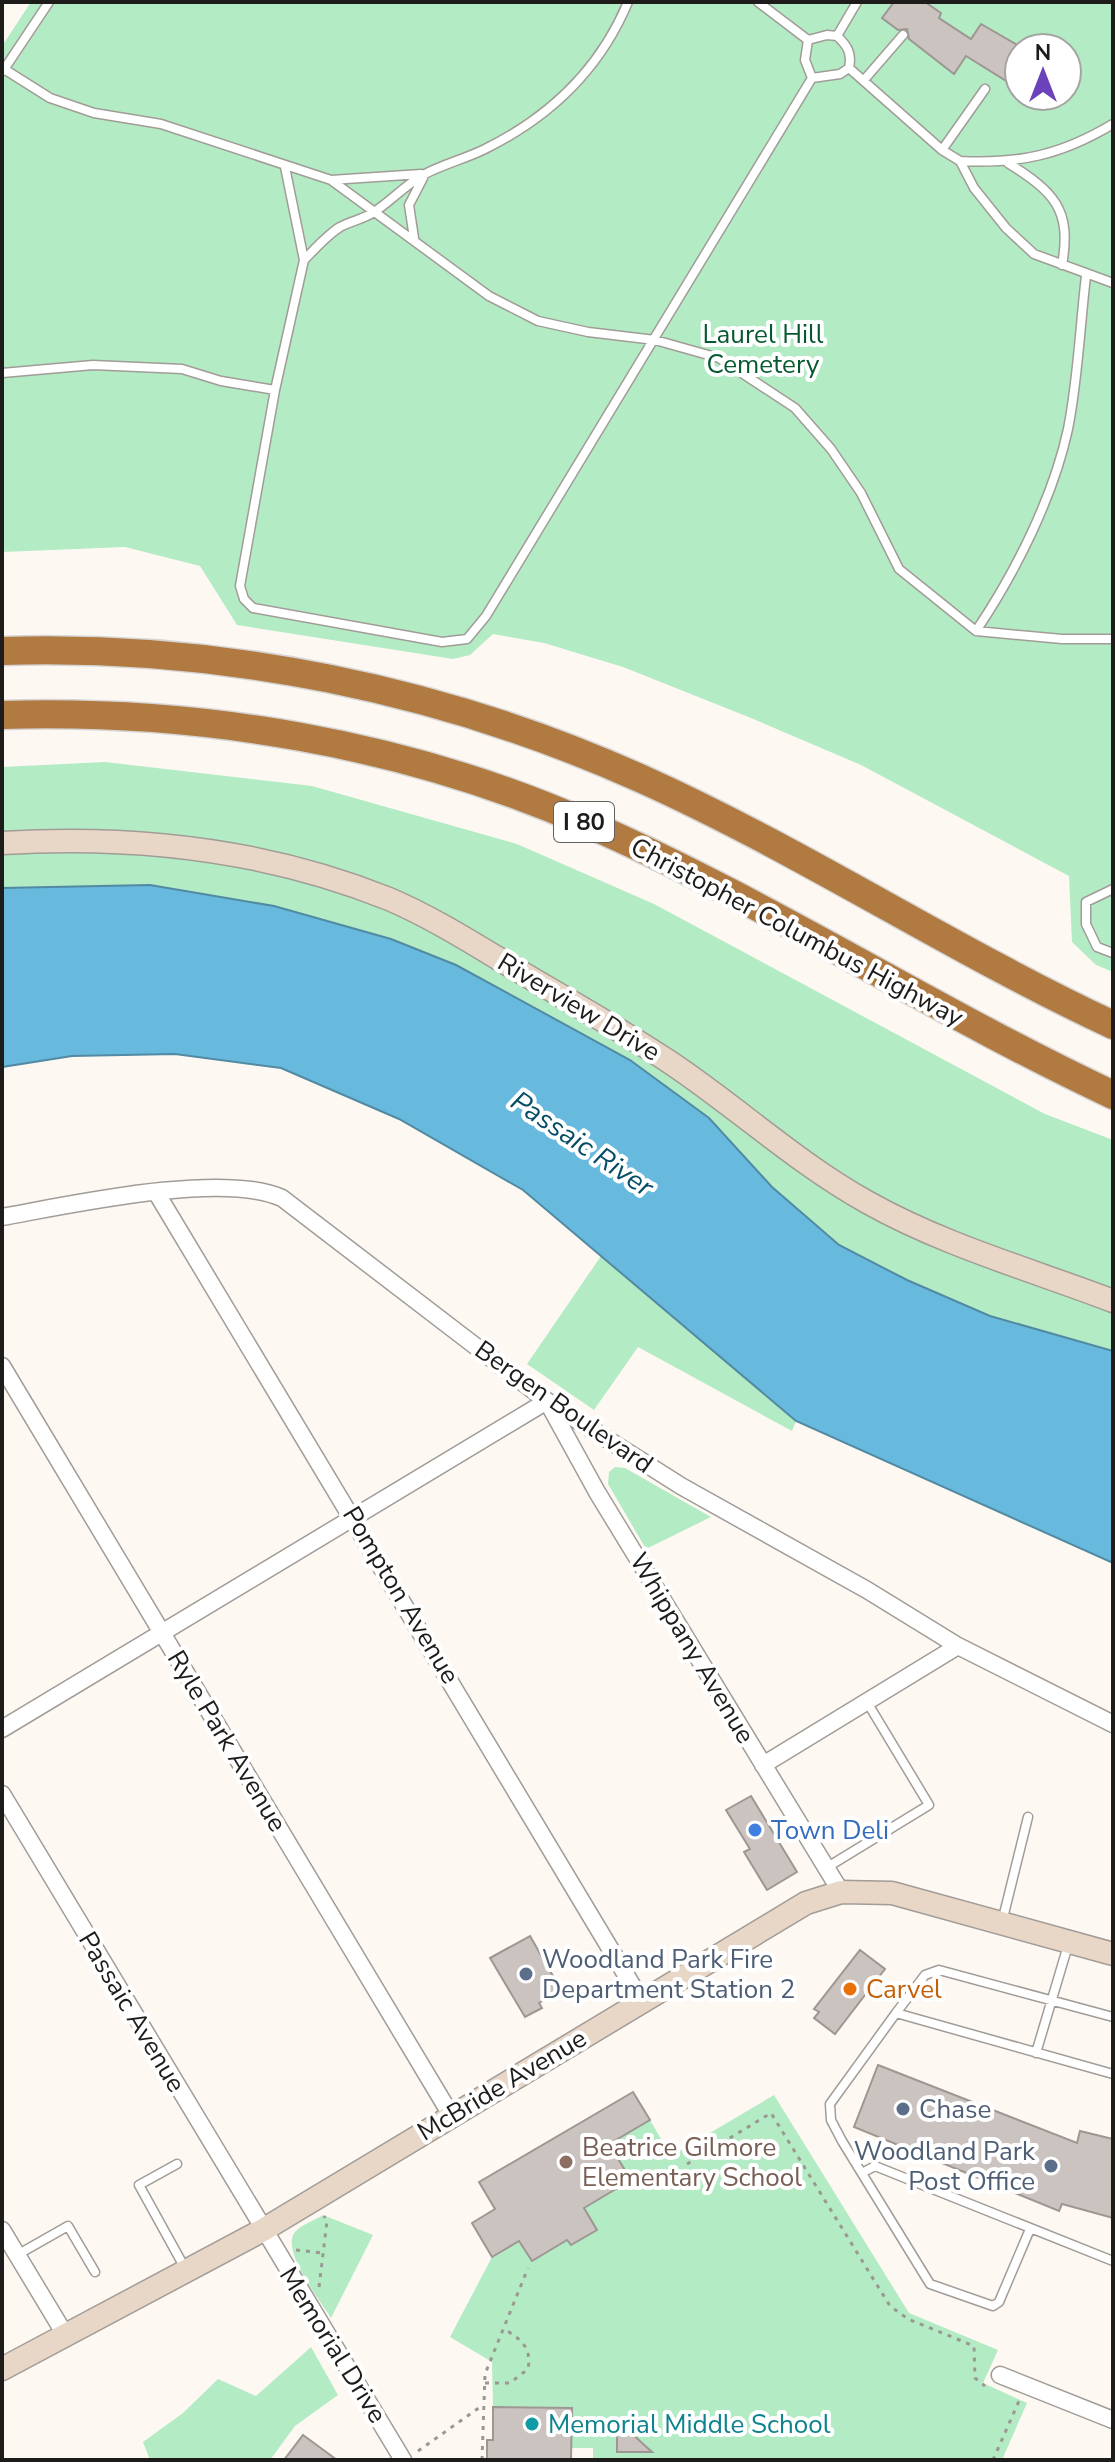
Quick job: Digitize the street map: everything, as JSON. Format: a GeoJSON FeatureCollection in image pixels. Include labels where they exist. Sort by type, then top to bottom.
{"type":"FeatureCollection","features":[{"type":"Feature","properties":{"kind":"highway","name":"I 80"},"geometry":{"type":"LineString","coordinates":[[2,651],[102,652],[231,662],[371,688],[508,726],[603,763],[708,811],[1022,980],[1113,1025]]}},
{"type":"Feature","properties":{"kind":"highway","name":"Christopher Columbus Highway"},"geometry":{"type":"LineString","coordinates":[[2,715],[114,715],[248,728],[385,756],[519,796],[584,822],[697,876],[988,1033],[1113,1095]]}},
{"type":"Feature","properties":{"kind":"main road","name":"Riverview Drive"},"geometry":{"type":"LineString","coordinates":[[2,843],[111,840],[200,848],[298,869],[391,900],[474,944],[671,1063],[833,1182],[870,1204],[949,1239],[1113,1301]]}},
{"type":"Feature","properties":{"kind":"main road","name":"McBride Avenue"},"geometry":{"type":"LineString","coordinates":[[2,2369],[263,2230],[806,1903],[841,1892],[892,1893],[1113,1954]]}},
{"type":"Feature","properties":{"kind":"street","name":"Bergen Boulevard"},"geometry":{"type":"LineString","coordinates":[[2,1217],[156,1192],[251,1188],[282,1198],[547,1401],[681,1486],[867,1590],[958,1646],[1113,1724]]}},
{"type":"Feature","properties":{"kind":"street","name":"Pompton Avenue"},"geometry":{"type":"LineString","coordinates":[[156,1192],[355,1517],[641,2000]]}},
{"type":"Feature","properties":{"kind":"street","name":"Ryle Park Avenue"},"geometry":{"type":"LineString","coordinates":[[2,1366],[451,2115]]}},
{"type":"Feature","properties":{"kind":"street"},"geometry":{"type":"LineString","coordinates":[[2,1729],[547,1401]]}},
{"type":"Feature","properties":{"kind":"street","name":"Whippany Avenue"},"geometry":{"type":"LineString","coordinates":[[547,1401],[597,1492],[841,1892]]}},
{"type":"Feature","properties":{"kind":"street"},"geometry":{"type":"LineString","coordinates":[[763,1765],[958,1646]]}},
{"type":"Feature","properties":{"kind":"street","name":"Passaic Avenue"},"geometry":{"type":"LineString","coordinates":[[2,1794],[263,2230]]}},
{"type":"Feature","properties":{"kind":"street"},"geometry":{"type":"LineString","coordinates":[[2,2230],[66,2336]]}},
{"type":"Feature","properties":{"kind":"street","name":"Memorial Drive"},"geometry":{"type":"LineString","coordinates":[[263,2230],[403,2460]]}},
{"type":"Feature","properties":{"kind":"street"},"geometry":{"type":"LineString","coordinates":[[996,2382],[1026,2385],[1113,2420]]}},
{"type":"Feature","properties":{"kind":"lane"},"geometry":{"type":"LineString","coordinates":[[49,2],[3,71],[50,98],[94,113],[161,124],[331,180],[426,174]]}},
{"type":"Feature","properties":{"kind":"lane"},"geometry":{"type":"LineString","coordinates":[[304,260],[339,228],[375,212],[395,192],[426,174],[509,136],[563,97],[610,39],[628,2]]}},
{"type":"Feature","properties":{"kind":"lane"},"geometry":{"type":"LineString","coordinates":[[758,2],[808,40],[837,36]]}},
{"type":"Feature","properties":{"kind":"lane"},"geometry":{"type":"LineString","coordinates":[[837,36],[857,2]]}},
{"type":"Feature","properties":{"kind":"lane"},"geometry":{"type":"LineString","coordinates":[[864,80],[903,35]]}},
{"type":"Feature","properties":{"kind":"lane"},"geometry":{"type":"LineString","coordinates":[[812,78],[840,74],[849,68],[851,57],[837,36]]}},
{"type":"Feature","properties":{"kind":"lane"},"geometry":{"type":"LineString","coordinates":[[808,40],[805,60],[812,78]]}},
{"type":"Feature","properties":{"kind":"lane"},"geometry":{"type":"LineString","coordinates":[[849,68],[942,150],[960,161],[1008,163],[1085,141],[1113,124]]}},
{"type":"Feature","properties":{"kind":"lane"},"geometry":{"type":"LineString","coordinates":[[285,167],[304,260],[275,390],[240,586],[244,599],[253,608],[442,642],[467,639],[486,616],[812,78]]}},
{"type":"Feature","properties":{"kind":"lane"},"geometry":{"type":"LineString","coordinates":[[942,150],[985,89]]}},
{"type":"Feature","properties":{"kind":"lane"},"geometry":{"type":"LineString","coordinates":[[960,161],[974,188],[1006,228],[1034,254],[1086,276],[1113,283]]}},
{"type":"Feature","properties":{"kind":"lane"},"geometry":{"type":"LineString","coordinates":[[1008,163],[1051,196],[1063,218],[1068,234],[1062,265]]}},
{"type":"Feature","properties":{"kind":"lane"},"geometry":{"type":"LineString","coordinates":[[414,238],[409,205],[426,174]]}},
{"type":"Feature","properties":{"kind":"lane"},"geometry":{"type":"LineString","coordinates":[[331,180],[489,296],[538,321],[588,332],[655,340],[719,358],[795,408],[831,449],[861,493],[899,569],[976,631],[1062,639],[1113,639]]}},
{"type":"Feature","properties":{"kind":"lane"},"geometry":{"type":"LineString","coordinates":[[976,631],[1008,584],[1041,509],[1067,430],[1086,276]]}},
{"type":"Feature","properties":{"kind":"lane"},"geometry":{"type":"LineString","coordinates":[[2,373],[93,365],[182,369],[221,381],[275,390]]}},
{"type":"Feature","properties":{"kind":"lane"},"geometry":{"type":"LineString","coordinates":[[1113,889],[1086,902],[1086,924],[1097,947],[1113,953]]}},
{"type":"Feature","properties":{"kind":"lane"},"geometry":{"type":"LineString","coordinates":[[826,1868],[929,1805],[866,1701]]}},
{"type":"Feature","properties":{"kind":"lane"},"geometry":{"type":"LineString","coordinates":[[1002,1923],[1028,1817]]}},
{"type":"Feature","properties":{"kind":"lane"},"geometry":{"type":"LineString","coordinates":[[1036,2053],[1069,1942]]}},
{"type":"Feature","properties":{"kind":"lane"},"geometry":{"type":"LineString","coordinates":[[1030,2229],[999,2302],[987,2307],[930,2284],[831,2120],[830,2104],[925,1975],[939,1970],[1113,2017]]}},
{"type":"Feature","properties":{"kind":"lane"},"geometry":{"type":"LineString","coordinates":[[896,2013],[1113,2074]]}},
{"type":"Feature","properties":{"kind":"lane"},"geometry":{"type":"LineString","coordinates":[[177,2164],[139,2185],[186,2271]]}},
{"type":"Feature","properties":{"kind":"lane"},"geometry":{"type":"LineString","coordinates":[[862,2173],[875,2166],[1113,2261]]}},
{"type":"Feature","properties":{"kind":"lane"},"geometry":{"type":"LineString","coordinates":[[17,2255],[68,2226],[95,2272]]}},
{"type":"Feature","properties":{"kind":"path"},"geometry":{"type":"LineString","coordinates":[[687,2164],[771,2113],[890,2306],[908,2319],[974,2346],[975,2378],[996,2382]]}},
{"type":"Feature","properties":{"kind":"path"},"geometry":{"type":"LineString","coordinates":[[305,2299],[319,2289],[327,2221],[313,2199]]}},
{"type":"Feature","properties":{"kind":"path"},"geometry":{"type":"LineString","coordinates":[[482,2460],[485,2383],[528,2268]]}},
{"type":"Feature","properties":{"kind":"path"},"geometry":{"type":"LineString","coordinates":[[485,2383],[510,2383],[528,2369],[530,2358],[526,2346],[504,2329]]}},
{"type":"Feature","properties":{"kind":"path"},"geometry":{"type":"LineString","coordinates":[[993,2460],[1026,2385]]}},
{"type":"Feature","properties":{"kind":"path"},"geometry":{"type":"LineString","coordinates":[[418,2451],[484,2404]]}},
{"type":"Feature","properties":{"kind":"green space","name":"Laurel Hill Cemetery"},"geometry":{"type":"Polygon","coordinates":[[[31,2],[1113,2],[1113,972],[1096,965],[1072,942],[1069,876],[861,765],[623,667],[544,643],[493,634],[470,655],[453,659],[237,625],[200,566],[125,547],[2,552],[2,46],[31,2]]]}},
{"type":"Feature","properties":{"kind":"green space"},"geometry":{"type":"Polygon","coordinates":[[[105,762],[312,786],[517,844],[654,904],[1045,1114],[1113,1140],[1113,1351],[990,1316],[907,1280],[839,1245],[772,1187],[709,1118],[630,1060],[456,965],[391,939],[273,906],[150,885],[2,888],[2,767],[105,762]]]}},
{"type":"Feature","properties":{"kind":"green space"},"geometry":{"type":"Polygon","coordinates":[[[601,1256],[796,1421],[792,1431],[638,1347],[594,1410],[527,1364],[601,1256]]]}},
{"type":"Feature","properties":{"kind":"green space"},"geometry":{"type":"Polygon","coordinates":[[[615,1467],[625,1468],[711,1517],[646,1549],[608,1484],[609,1472],[615,1467]]]}},
{"type":"Feature","properties":{"kind":"green space"},"geometry":{"type":"Polygon","coordinates":[[[774,2095],[909,2313],[998,2350],[983,2383],[1027,2403],[1002,2460],[593,2460],[593,2448],[571,2448],[572,2409],[493,2407],[492,2362],[450,2337],[492,2257],[519,2241],[532,2261],[567,2240],[571,2245],[584,2208],[631,2180],[609,2144],[650,2120],[671,2156],[774,2095]]]}},
{"type":"Feature","properties":{"kind":"green space"},"geometry":{"type":"Polygon","coordinates":[[[323,2215],[373,2235],[331,2318],[297,2263],[292,2240],[298,2229],[323,2215]]]}},
{"type":"Feature","properties":{"kind":"green space"},"geometry":{"type":"Polygon","coordinates":[[[311,2347],[338,2395],[295,2426],[270,2460],[150,2460],[143,2442],[183,2413],[218,2379],[256,2396],[311,2347]]]}},
{"type":"Feature","properties":{"kind":"water","name":"Passaic River"},"geometry":{"type":"Polygon","coordinates":[[[150,885],[274,906],[391,939],[456,965],[630,1060],[709,1118],[772,1187],[839,1245],[907,1280],[990,1316],[1113,1351],[1113,1563],[796,1421],[523,1190],[399,1119],[281,1068],[175,1054],[72,1056],[2,1067],[2,888],[150,885]]]}},
{"type":"Feature","properties":{"kind":"building"},"geometry":{"type":"Polygon","coordinates":[[[894,2],[925,2],[941,13],[939,18],[971,39],[981,24],[1003,37],[1003,79],[966,56],[954,74],[909,39],[907,29],[898,30],[882,18],[894,2]]]}},
{"type":"Feature","properties":{"kind":"building","name":"Town Deli"},"geometry":{"type":"Polygon","coordinates":[[[751,1796],[797,1872],[767,1890],[744,1852],[750,1849],[726,1810],[751,1796]]]}},
{"type":"Feature","properties":{"kind":"building","name":"Woodland Park Fire Department Station 2"},"geometry":{"type":"Polygon","coordinates":[[[530,1936],[561,1990],[539,2003],[542,2008],[525,2017],[490,1958],[530,1936]]]}},
{"type":"Feature","properties":{"kind":"building","name":"Carvel"},"geometry":{"type":"Polygon","coordinates":[[[860,1950],[885,1969],[835,2034],[814,2018],[819,2012],[814,2009],[860,1950]]]}},
{"type":"Feature","properties":{"kind":"building"},"geometry":{"type":"Polygon","coordinates":[[[878,2065],[1077,2143],[1080,2131],[1113,2139],[1113,2218],[1062,2204],[1059,2211],[854,2127],[878,2065]]]}},
{"type":"Feature","properties":{"kind":"building","name":"Beatrice Gilmore Elementary School"},"geometry":{"type":"Polygon","coordinates":[[[633,2092],[650,2120],[609,2144],[631,2180],[584,2208],[597,2230],[571,2245],[567,2240],[532,2261],[519,2241],[492,2257],[472,2223],[495,2209],[479,2182],[633,2092]]]}},
{"type":"Feature","properties":{"kind":"building","name":"Memorial Middle School"},"geometry":{"type":"Polygon","coordinates":[[[493,2407],[572,2408],[571,2460],[487,2460],[487,2440],[493,2440],[493,2407]]]}},
{"type":"Feature","properties":{"kind":"building"},"geometry":{"type":"Polygon","coordinates":[[[617,2432],[630,2432],[652,2452],[617,2452],[617,2432]]]}},
{"type":"Feature","properties":{"kind":"building"},"geometry":{"type":"Polygon","coordinates":[[[303,2435],[337,2460],[284,2460],[303,2435]]]}},
{"type":"Feature","properties":{"kind":"place","name":"Town Deli"},"geometry":{"type":"Point","coordinates":[755,1830]}},
{"type":"Feature","properties":{"kind":"place","name":"Woodland Park Fire Department Station 2"},"geometry":{"type":"Point","coordinates":[526,1974]}},
{"type":"Feature","properties":{"kind":"place","name":"Carvel"},"geometry":{"type":"Point","coordinates":[850,1989]}},
{"type":"Feature","properties":{"kind":"place","name":"Chase"},"geometry":{"type":"Point","coordinates":[903,2109]}},
{"type":"Feature","properties":{"kind":"place","name":"Beatrice Gilmore Elementary School"},"geometry":{"type":"Point","coordinates":[566,2162]}},
{"type":"Feature","properties":{"kind":"place","name":"Woodland Park Post Office"},"geometry":{"type":"Point","coordinates":[1051,2166]}},
{"type":"Feature","properties":{"kind":"place","name":"Memorial Middle School"},"geometry":{"type":"Point","coordinates":[532,2424]}}]}
